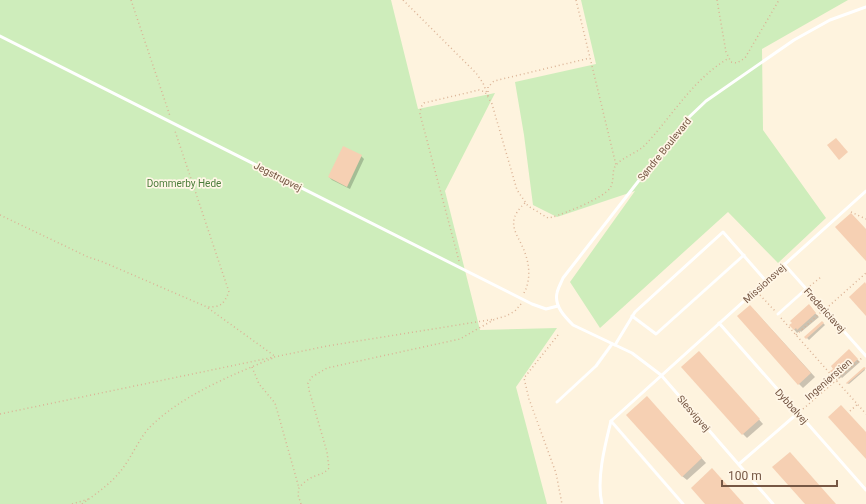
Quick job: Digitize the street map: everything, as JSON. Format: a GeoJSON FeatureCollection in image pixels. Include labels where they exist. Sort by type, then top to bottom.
{"type":"FeatureCollection","features":[{"type":"Feature","properties":{"kind":"lane","name":"Søndre Boulevard"},"geometry":{"type":"LineString","coordinates":[[558,306],[556,293],[563,278],[686,120],[706,101],[794,40],[830,20],[866,7]]}},
{"type":"Feature","properties":{"kind":"lane","name":"Jegstrupvej"},"geometry":{"type":"LineString","coordinates":[[0,36],[523,300],[546,309],[558,306]]}},
{"type":"Feature","properties":{"kind":"lane","name":"Missionsvej"},"geometry":{"type":"LineString","coordinates":[[611,421],[866,191]]}},
{"type":"Feature","properties":{"kind":"lane"},"geometry":{"type":"LineString","coordinates":[[557,402],[596,366],[614,344],[635,312],[723,232],[766,281]]}},
{"type":"Feature","properties":{"kind":"lane"},"geometry":{"type":"LineString","coordinates":[[632,316],[656,334],[744,255]]}},
{"type":"Feature","properties":{"kind":"lane","name":"Fredericiavej"},"geometry":{"type":"LineString","coordinates":[[784,264],[866,355]]}},
{"type":"Feature","properties":{"kind":"lane"},"geometry":{"type":"LineString","coordinates":[[778,314],[806,288]]}},
{"type":"Feature","properties":{"kind":"lane","name":"Slesvigvej"},"geometry":{"type":"LineString","coordinates":[[558,306],[573,325],[632,353],[661,375],[773,504]]}},
{"type":"Feature","properties":{"kind":"lane","name":"Dybbølvej"},"geometry":{"type":"LineString","coordinates":[[719,323],[866,490]]}},
{"type":"Feature","properties":{"kind":"lane"},"geometry":{"type":"LineString","coordinates":[[739,464],[798,413]]}},
{"type":"Feature","properties":{"kind":"lane"},"geometry":{"type":"LineString","coordinates":[[602,504],[601,469],[604,448],[611,421]]}},
{"type":"Feature","properties":{"kind":"lane"},"geometry":{"type":"LineString","coordinates":[[611,421],[683,504]]}},
{"type":"Feature","properties":{"kind":"path"},"geometry":{"type":"LineString","coordinates":[[131,0],[229,292],[224,303],[216,307],[206,307]]}},
{"type":"Feature","properties":{"kind":"path"},"geometry":{"type":"LineString","coordinates":[[403,0],[476,73],[483,83],[516,190],[525,203],[533,210],[548,218],[563,214],[586,204],[606,192],[610,188],[616,165],[620,161],[640,150],[696,84],[717,65],[729,58]]}},
{"type":"Feature","properties":{"kind":"path"},"geometry":{"type":"LineString","coordinates":[[576,0],[616,165]]}},
{"type":"Feature","properties":{"kind":"path"},"geometry":{"type":"LineString","coordinates":[[716,0],[726,52],[731,62],[737,63],[745,58],[779,0]]}},
{"type":"Feature","properties":{"kind":"path"},"geometry":{"type":"LineString","coordinates":[[488,96],[488,87],[494,81],[590,58]]}},
{"type":"Feature","properties":{"kind":"path"},"geometry":{"type":"LineString","coordinates":[[462,269],[420,110],[424,103],[479,90],[485,92],[488,96]]}},
{"type":"Feature","properties":{"kind":"path"},"geometry":{"type":"LineString","coordinates":[[0,414],[327,346],[506,316],[515,311],[523,300],[528,279],[526,256],[514,231],[513,225],[517,213],[525,203]]}},
{"type":"Feature","properties":{"kind":"path"},"geometry":{"type":"LineString","coordinates":[[847,208],[866,219]]}},
{"type":"Feature","properties":{"kind":"path"},"geometry":{"type":"LineString","coordinates":[[0,215],[88,257],[103,262],[206,307],[276,357]]}},
{"type":"Feature","properties":{"kind":"path"},"geometry":{"type":"LineString","coordinates":[[796,335],[866,272]]}},
{"type":"Feature","properties":{"kind":"path"},"geometry":{"type":"LineString","coordinates":[[806,288],[821,277]]}},
{"type":"Feature","properties":{"kind":"path"},"geometry":{"type":"LineString","coordinates":[[756,290],[866,414]]}},
{"type":"Feature","properties":{"kind":"path"},"geometry":{"type":"LineString","coordinates":[[299,488],[306,481],[314,476],[322,474],[329,468],[327,452],[308,390],[308,383],[312,377],[327,368],[450,342],[467,336],[495,319]]}},
{"type":"Feature","properties":{"kind":"path"},"geometry":{"type":"LineString","coordinates":[[558,335],[524,378],[529,400],[556,474],[562,504]]}},
{"type":"Feature","properties":{"kind":"path","name":"Ingeniørstien"},"geometry":{"type":"LineString","coordinates":[[798,413],[866,355]]}},
{"type":"Feature","properties":{"kind":"path"},"geometry":{"type":"LineString","coordinates":[[82,504],[104,489],[123,469],[150,427],[178,405],[223,378],[276,357]]}},
{"type":"Feature","properties":{"kind":"path"},"geometry":{"type":"LineString","coordinates":[[252,366],[259,384],[275,403],[299,488],[298,495],[301,504]]}},
{"type":"Feature","properties":{"kind":"path"},"geometry":{"type":"LineString","coordinates":[[850,411],[858,404]]}},
{"type":"Feature","properties":{"kind":"path"},"geometry":{"type":"LineString","coordinates":[[72,504],[90,498]]}},
{"type":"Feature","properties":{"kind":"green space","name":"Dommerby Hede"},"geometry":{"type":"Polygon","coordinates":[[[0,0],[391,0],[418,109],[495,93],[445,191],[480,330],[557,328],[516,387],[547,504],[0,504],[0,0]]]}},
{"type":"Feature","properties":{"kind":"green space"},"geometry":{"type":"Polygon","coordinates":[[[581,0],[848,0],[762,49],[763,130],[826,218],[778,263],[728,212],[600,328],[570,282],[635,191],[557,217],[533,205],[524,135],[515,82],[596,64],[581,0]]]}},
{"type":"Feature","properties":{"kind":"building"},"geometry":{"type":"Polygon","coordinates":[[[836,138],[848,152],[839,160],[827,145],[836,138]]]}},
{"type":"Feature","properties":{"kind":"building"},"geometry":{"type":"Polygon","coordinates":[[[343,146],[362,155],[347,187],[328,177],[343,146]]]}},
{"type":"Feature","properties":{"kind":"building"},"geometry":{"type":"Polygon","coordinates":[[[851,213],[866,229],[866,261],[835,227],[851,213]]]}},
{"type":"Feature","properties":{"kind":"building"},"geometry":{"type":"Polygon","coordinates":[[[865,282],[866,284],[866,316],[849,297],[865,282]]]}},
{"type":"Feature","properties":{"kind":"building"},"geometry":{"type":"Polygon","coordinates":[[[809,304],[816,313],[797,330],[796,328],[794,330],[789,325],[792,323],[790,321],[809,304]]]}},
{"type":"Feature","properties":{"kind":"building"},"geometry":{"type":"Polygon","coordinates":[[[750,305],[811,373],[798,385],[737,316],[750,305]]]}},
{"type":"Feature","properties":{"kind":"building"},"geometry":{"type":"Polygon","coordinates":[[[822,321],[824,323],[806,339],[804,337],[822,321]]]}},
{"type":"Feature","properties":{"kind":"building"},"geometry":{"type":"Polygon","coordinates":[[[849,349],[858,359],[839,376],[837,374],[835,376],[830,371],[833,369],[831,366],[849,349]]]}},
{"type":"Feature","properties":{"kind":"building"},"geometry":{"type":"Polygon","coordinates":[[[699,351],[760,419],[742,435],[681,367],[699,351]]]}},
{"type":"Feature","properties":{"kind":"building"},"geometry":{"type":"Polygon","coordinates":[[[864,367],[866,368],[847,384],[846,383],[864,367]]]}},
{"type":"Feature","properties":{"kind":"building"},"geometry":{"type":"Polygon","coordinates":[[[647,396],[702,458],[682,477],[626,415],[647,396]]]}},
{"type":"Feature","properties":{"kind":"building"},"geometry":{"type":"Polygon","coordinates":[[[841,405],[866,432],[866,459],[828,417],[841,405]]]}},
{"type":"Feature","properties":{"kind":"building"},"geometry":{"type":"Polygon","coordinates":[[[790,452],[836,504],[805,504],[772,467],[790,452]]]}},
{"type":"Feature","properties":{"kind":"building"},"geometry":{"type":"Polygon","coordinates":[[[712,468],[744,504],[705,504],[691,488],[712,468]]]}}]}
